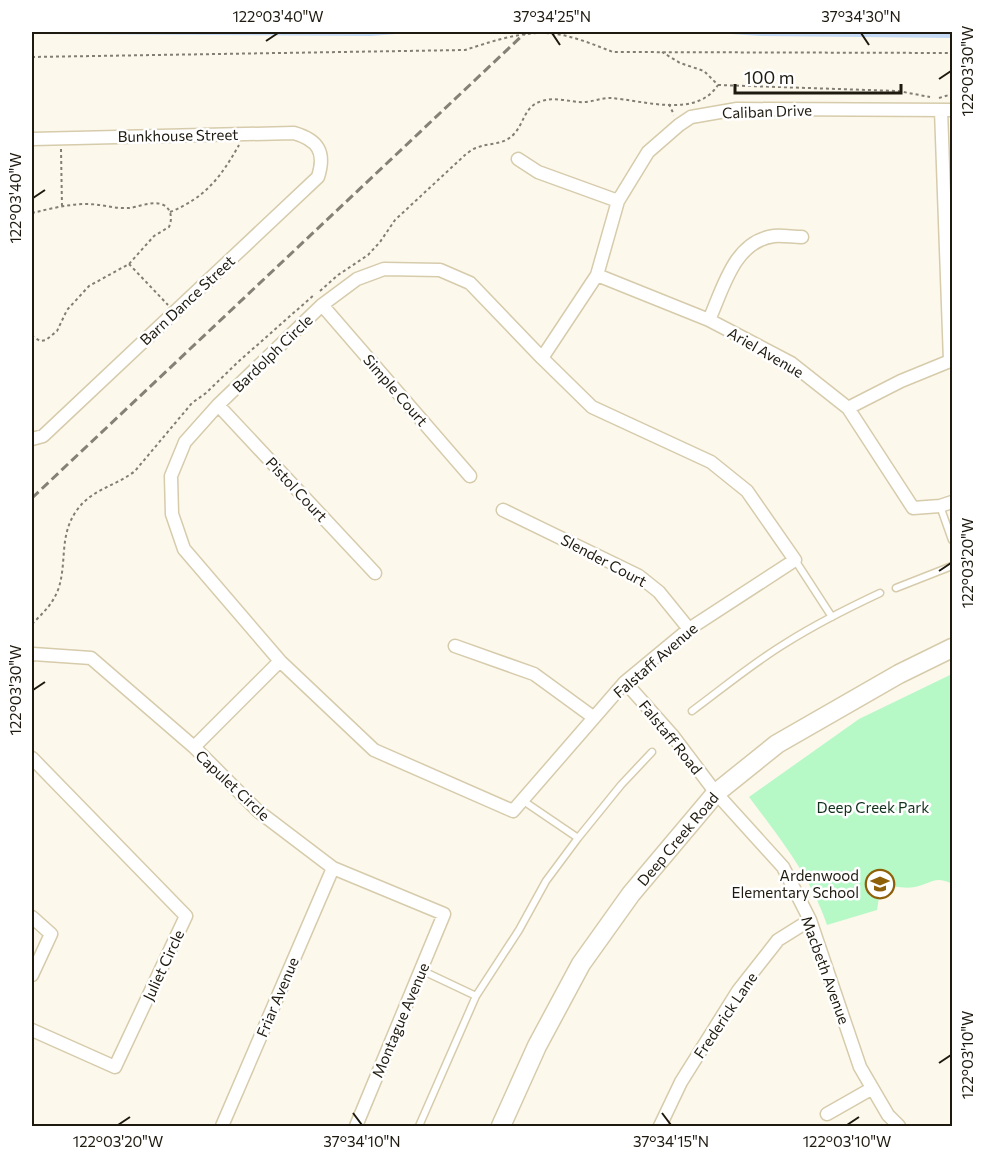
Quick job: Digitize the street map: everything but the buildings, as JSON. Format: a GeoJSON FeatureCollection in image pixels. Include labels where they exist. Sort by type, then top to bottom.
{"type":"FeatureCollection","features":[{"type":"Feature","properties":{"kind":"street","name":"Caliban Drive"},"geometry":{"type":"LineString","coordinates":[[542,358],[597,275],[618,201],[648,152],[679,124],[691,117],[737,109],[947,110]]}},
{"type":"Feature","properties":{"kind":"street"},"geometry":{"type":"LineString","coordinates":[[849,408],[901,381],[951,360],[947,110]]}},
{"type":"Feature","properties":{"kind":"street","name":"Bunkhouse Street"},"geometry":{"type":"LineString","coordinates":[[32,139],[294,133],[308,137],[319,148]]}},
{"type":"Feature","properties":{"kind":"street","name":"Barn Dance Street"},"geometry":{"type":"LineString","coordinates":[[32,439],[44,436],[318,177],[322,163],[319,148]]}},
{"type":"Feature","properties":{"kind":"street"},"geometry":{"type":"LineString","coordinates":[[518,159],[538,172],[618,201]]}},
{"type":"Feature","properties":{"kind":"street"},"geometry":{"type":"LineString","coordinates":[[708,320],[738,256],[749,245],[773,236],[802,237]]}},
{"type":"Feature","properties":{"kind":"street","name":"Bardolph Circle"},"geometry":{"type":"LineString","coordinates":[[513,811],[374,750],[280,661],[184,549],[172,513],[171,476],[185,442],[218,405],[322,305],[357,279],[384,269],[440,270],[470,283],[592,407],[711,462],[747,491],[795,560]]}},
{"type":"Feature","properties":{"kind":"street","name":"Ariel Avenue"},"geometry":{"type":"LineString","coordinates":[[597,275],[708,320],[791,363],[849,408],[913,508],[946,504]]}},
{"type":"Feature","properties":{"kind":"street","name":"Simple Court"},"geometry":{"type":"LineString","coordinates":[[322,305],[470,476]]}},
{"type":"Feature","properties":{"kind":"street","name":"Pistol Court"},"geometry":{"type":"LineString","coordinates":[[218,405],[375,573]]}},
{"type":"Feature","properties":{"kind":"street","name":"Slender Court"},"geometry":{"type":"LineString","coordinates":[[504,510],[630,570],[659,592],[690,629]]}},
{"type":"Feature","properties":{"kind":"street","name":"Falstaff Avenue"},"geometry":{"type":"LineString","coordinates":[[513,811],[592,717],[625,682],[690,629],[795,560]]}},
{"type":"Feature","properties":{"kind":"street"},"geometry":{"type":"LineString","coordinates":[[454,646],[534,674],[592,717]]}},
{"type":"Feature","properties":{"kind":"street","name":"Deep Creek Road"},"geometry":{"type":"LineString","coordinates":[[501,1126],[537,1046],[581,964],[631,894],[716,794],[777,744],[899,674],[952,648]]}},
{"type":"Feature","properties":{"kind":"street","name":"Capulet Circle"},"geometry":{"type":"LineString","coordinates":[[32,655],[91,658],[194,747],[258,811],[333,868],[444,914]]}},
{"type":"Feature","properties":{"kind":"street"},"geometry":{"type":"LineString","coordinates":[[194,747],[280,661]]}},
{"type":"Feature","properties":{"kind":"street","name":"Falstaff Road"},"geometry":{"type":"LineString","coordinates":[[625,682],[673,736],[716,794]]}},
{"type":"Feature","properties":{"kind":"street","name":"Juliet Circle"},"geometry":{"type":"LineString","coordinates":[[32,758],[186,916],[115,1067],[32,1030]]}},
{"type":"Feature","properties":{"kind":"street","name":"Macbeth Avenue"},"geometry":{"type":"LineString","coordinates":[[716,794],[783,867],[810,920],[860,1067],[888,1115],[899,1126]]}},
{"type":"Feature","properties":{"kind":"street","name":"Friar Avenue"},"geometry":{"type":"LineString","coordinates":[[222,1126],[333,868]]}},
{"type":"Feature","properties":{"kind":"street","name":"Montague Avenue"},"geometry":{"type":"LineString","coordinates":[[356,1126],[444,914]]}},
{"type":"Feature","properties":{"kind":"street"},"geometry":{"type":"LineString","coordinates":[[32,917],[51,934],[32,975]]}},
{"type":"Feature","properties":{"kind":"street","name":"Frederick Lane"},"geometry":{"type":"LineString","coordinates":[[660,1126],[681,1082],[738,991],[778,940],[810,920]]}},
{"type":"Feature","properties":{"kind":"street"},"geometry":{"type":"LineString","coordinates":[[827,1114],[871,1089]]}},
{"type":"Feature","properties":{"kind":"lane"},"geometry":{"type":"LineString","coordinates":[[946,504],[952,540]]}},
{"type":"Feature","properties":{"kind":"lane"},"geometry":{"type":"LineString","coordinates":[[795,560],[832,616]]}},
{"type":"Feature","properties":{"kind":"lane"},"geometry":{"type":"LineString","coordinates":[[896,588],[952,566]]}},
{"type":"Feature","properties":{"kind":"lane"},"geometry":{"type":"LineString","coordinates":[[692,711],[746,669],[786,642],[880,593]]}},
{"type":"Feature","properties":{"kind":"lane"},"geometry":{"type":"LineString","coordinates":[[419,1126],[476,996],[519,930],[546,881],[621,785],[652,752]]}},
{"type":"Feature","properties":{"kind":"lane"},"geometry":{"type":"LineString","coordinates":[[522,800],[578,838]]}},
{"type":"Feature","properties":{"kind":"lane"},"geometry":{"type":"LineString","coordinates":[[421,970],[476,996]]}},
{"type":"Feature","properties":{"kind":"path"},"geometry":{"type":"LineString","coordinates":[[32,57],[465,50],[500,39],[546,33],[581,40],[613,52],[952,53]]}},
{"type":"Feature","properties":{"kind":"path"},"geometry":{"type":"LineString","coordinates":[[718,85],[898,91],[936,99],[952,94]]}},
{"type":"Feature","properties":{"kind":"path"},"geometry":{"type":"LineString","coordinates":[[171,212],[202,196],[226,165],[244,134]]}},
{"type":"Feature","properties":{"kind":"path"},"geometry":{"type":"LineString","coordinates":[[61,138],[62,207]]}},
{"type":"Feature","properties":{"kind":"path"},"geometry":{"type":"LineString","coordinates":[[32,213],[86,204],[125,208],[155,203],[166,206],[171,212],[169,227],[154,236],[129,264],[98,279],[77,297],[52,337],[40,341],[32,336]]}},
{"type":"Feature","properties":{"kind":"path"},"geometry":{"type":"LineString","coordinates":[[129,264],[174,313]]}},
{"type":"Feature","properties":{"kind":"green space","name":"Deep Creek Park"},"geometry":{"type":"Polygon","coordinates":[[[952,674],[952,884],[937,880],[911,888],[881,885],[877,910],[827,925],[803,874],[783,842],[749,797],[859,719],[952,674]]]}},
{"type":"Feature","properties":{"kind":"water"},"geometry":{"type":"Polygon","coordinates":[[[32,32],[420,32],[371,36],[32,34],[32,32]]]}},
{"type":"Feature","properties":{"kind":"water"},"geometry":{"type":"Polygon","coordinates":[[[701,32],[952,32],[952,38],[761,36],[701,32]]]}},
{"type":"Feature","properties":{"kind":"railway"},"geometry":{"type":"LineString","coordinates":[[32,498],[526,32]]}},
{"type":"Feature","properties":{"kind":"place","name":"Ardenwood Elementary School"},"geometry":{"type":"Point","coordinates":[880,884]}}]}
